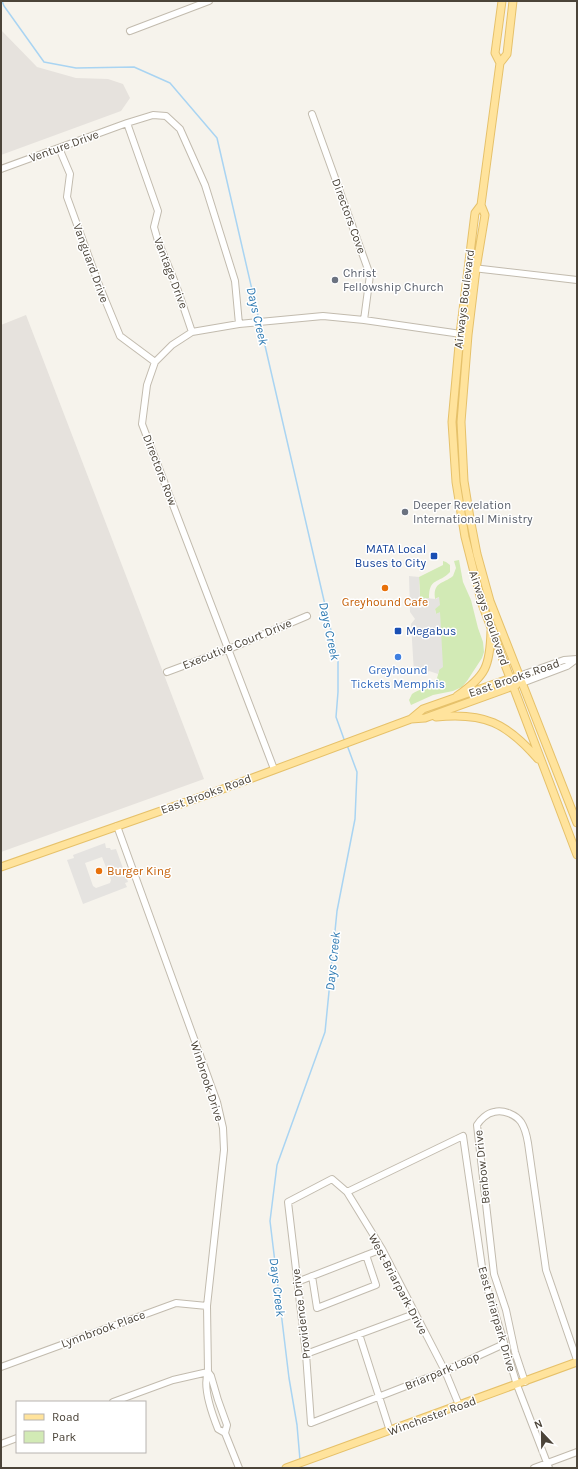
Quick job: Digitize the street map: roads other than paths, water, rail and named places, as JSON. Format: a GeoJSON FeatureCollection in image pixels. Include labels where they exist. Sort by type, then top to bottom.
{"type":"FeatureCollection","features":[{"type":"Feature","properties":{"kind":"main road","name":"Airways Boulevard"},"geometry":{"type":"LineString","coordinates":[[500,63],[495,53],[502,1]]}},
{"type":"Feature","properties":{"kind":"main road","name":"Airways Boulevard"},"geometry":{"type":"LineString","coordinates":[[513,2],[507,54],[500,63],[481,205],[475,213],[460,334],[452,422],[456,482],[465,537],[479,595],[577,855]]}},
{"type":"Feature","properties":{"kind":"main road","name":"Airways Boulevard"},"geometry":{"type":"LineString","coordinates":[[481,205],[485,215],[476,269],[468,335],[461,422],[464,481],[473,536],[487,593],[577,823]]}},
{"type":"Feature","properties":{"kind":"main road"},"geometry":{"type":"LineString","coordinates":[[479,595],[487,593]]}},
{"type":"Feature","properties":{"kind":"main road"},"geometry":{"type":"LineString","coordinates":[[453,698],[472,685],[484,670],[489,655],[491,627]]}},
{"type":"Feature","properties":{"kind":"main road","name":"East Brooks Road"},"geometry":{"type":"LineString","coordinates":[[411,719],[423,709],[519,676]]}},
{"type":"Feature","properties":{"kind":"main road","name":"East Brooks Road"},"geometry":{"type":"LineString","coordinates":[[1,867],[212,793],[411,719],[425,718],[522,683]]}},
{"type":"Feature","properties":{"kind":"main road"},"geometry":{"type":"LineString","coordinates":[[425,718],[458,715],[490,721],[508,730],[517,737],[542,763]]}},
{"type":"Feature","properties":{"kind":"main road","name":"Winchester Road"},"geometry":{"type":"LineString","coordinates":[[288,1467],[517,1385],[577,1361]]}},
{"type":"Feature","properties":{"kind":"street"},"geometry":{"type":"LineString","coordinates":[[130,31],[209,1]]}},
{"type":"Feature","properties":{"kind":"street"},"geometry":{"type":"LineString","coordinates":[[502,1],[513,2]]}},
{"type":"Feature","properties":{"kind":"street","name":"Directors Cove"},"geometry":{"type":"LineString","coordinates":[[312,114],[370,275],[364,320]]}},
{"type":"Feature","properties":{"kind":"street","name":"Venture Drive"},"geometry":{"type":"LineString","coordinates":[[1,169],[128,123],[153,115],[166,116],[180,128],[205,185],[235,281],[239,324]]}},
{"type":"Feature","properties":{"kind":"street","name":"Vantage Drive"},"geometry":{"type":"LineString","coordinates":[[128,123],[158,211],[154,227],[158,241],[176,285],[192,332]]}},
{"type":"Feature","properties":{"kind":"street","name":"Vanguard Drive"},"geometry":{"type":"LineString","coordinates":[[59,148],[70,174],[67,197],[99,285],[120,336],[155,362]]}},
{"type":"Feature","properties":{"kind":"street"},"geometry":{"type":"LineString","coordinates":[[468,268],[577,280]]}},
{"type":"Feature","properties":{"kind":"street","name":"Directors Row"},"geometry":{"type":"LineString","coordinates":[[274,769],[142,424],[147,385],[155,362],[172,346],[192,332],[239,324],[323,316],[364,320],[468,335]]}},
{"type":"Feature","properties":{"kind":"street","name":"Executive Court Drive"},"geometry":{"type":"LineString","coordinates":[[167,672],[229,649],[307,616]]}},
{"type":"Feature","properties":{"kind":"street","name":"East Brooks Road"},"geometry":{"type":"LineString","coordinates":[[519,676],[564,660],[576,660]]}},
{"type":"Feature","properties":{"kind":"street","name":"East Brooks Road"},"geometry":{"type":"LineString","coordinates":[[522,683],[567,666],[576,660]]}},
{"type":"Feature","properties":{"kind":"street","name":"Winbrook Drive"},"geometry":{"type":"LineString","coordinates":[[117,826],[216,1102],[223,1128],[224,1150],[207,1306],[208,1372],[206,1378],[213,1415],[218,1429],[225,1433]]}},
{"type":"Feature","properties":{"kind":"street","name":"Benbow Drive"},"geometry":{"type":"LineString","coordinates":[[524,1382],[515,1352],[506,1310],[494,1274],[477,1125],[480,1120],[494,1112],[506,1113],[515,1116],[522,1124],[528,1143],[546,1270],[577,1361]]}},
{"type":"Feature","properties":{"kind":"street","name":"East Briarpark Drive"},"geometry":{"type":"LineString","coordinates":[[346,1192],[463,1136],[483,1274],[517,1385],[548,1465]]}},
{"type":"Feature","properties":{"kind":"street","name":"Providence Drive"},"geometry":{"type":"LineString","coordinates":[[346,1192],[332,1179],[288,1202],[296,1282],[306,1354],[311,1423],[379,1397]]}},
{"type":"Feature","properties":{"kind":"street","name":"West Briarpark Drive"},"geometry":{"type":"LineString","coordinates":[[346,1192],[382,1249],[414,1314],[445,1371],[459,1405]]}},
{"type":"Feature","properties":{"kind":"street"},"geometry":{"type":"LineString","coordinates":[[296,1282],[382,1249]]}},
{"type":"Feature","properties":{"kind":"street"},"geometry":{"type":"LineString","coordinates":[[312,1276],[317,1308],[376,1285],[366,1255]]}},
{"type":"Feature","properties":{"kind":"street","name":"Lynnbrook Place"},"geometry":{"type":"LineString","coordinates":[[1,1367],[176,1302],[207,1306]]}},
{"type":"Feature","properties":{"kind":"street"},"geometry":{"type":"LineString","coordinates":[[306,1354],[414,1314]]}},
{"type":"Feature","properties":{"kind":"street"},"geometry":{"type":"LineString","coordinates":[[359,1334],[390,1431]]}},
{"type":"Feature","properties":{"kind":"street","name":"Briarpark Loop"},"geometry":{"type":"LineString","coordinates":[[379,1397],[445,1371],[504,1344]]}},
{"type":"Feature","properties":{"kind":"street"},"geometry":{"type":"LineString","coordinates":[[116,1401],[173,1380],[208,1372]]}},
{"type":"Feature","properties":{"kind":"street","name":"Winbrook Drive"},"geometry":{"type":"LineString","coordinates":[[208,1372],[211,1376],[227,1426],[225,1433],[239,1468]]}},
{"type":"Feature","properties":{"kind":"street"},"geometry":{"type":"LineString","coordinates":[[1,1444],[16,1438]]}},
{"type":"Feature","properties":{"kind":"street"},"geometry":{"type":"LineString","coordinates":[[534,1468],[548,1465],[577,1452]]}},
{"type":"Feature","properties":{"kind":"waterway","name":"Days Creek"},"geometry":{"type":"LineString","coordinates":[[2,1],[44,62],[76,68],[134,67],[170,83],[217,138],[259,320]]}},
{"type":"Feature","properties":{"kind":"waterway","name":"Days Creek"},"geometry":{"type":"LineString","coordinates":[[260,324],[338,661],[336,717],[345,742]]}},
{"type":"Feature","properties":{"kind":"waterway","name":"Days Creek"},"geometry":{"type":"LineString","coordinates":[[300,1460],[297,1425],[289,1378],[270,1221],[277,1165],[325,1032],[337,911],[355,819],[357,772],[347,745]]}},
{"type":"Feature","properties":{"kind":"place","name":"Christ Fellowship Church"},"geometry":{"type":"Point","coordinates":[335,280]}},
{"type":"Feature","properties":{"kind":"place","name":"Deeper Revelation International Ministry"},"geometry":{"type":"Point","coordinates":[405,512]}},
{"type":"Feature","properties":{"kind":"place","name":"MATA Local Buses to City"},"geometry":{"type":"Point","coordinates":[434,556]}},
{"type":"Feature","properties":{"kind":"place","name":"Greyhound Cafe"},"geometry":{"type":"Point","coordinates":[385,588]}},
{"type":"Feature","properties":{"kind":"place","name":"Megabus"},"geometry":{"type":"Point","coordinates":[398,631]}},
{"type":"Feature","properties":{"kind":"place","name":"Greyhound Tickets Memphis"},"geometry":{"type":"Point","coordinates":[398,657]}},
{"type":"Feature","properties":{"kind":"place","name":"Burger King"},"geometry":{"type":"Point","coordinates":[99,871]}}]}
